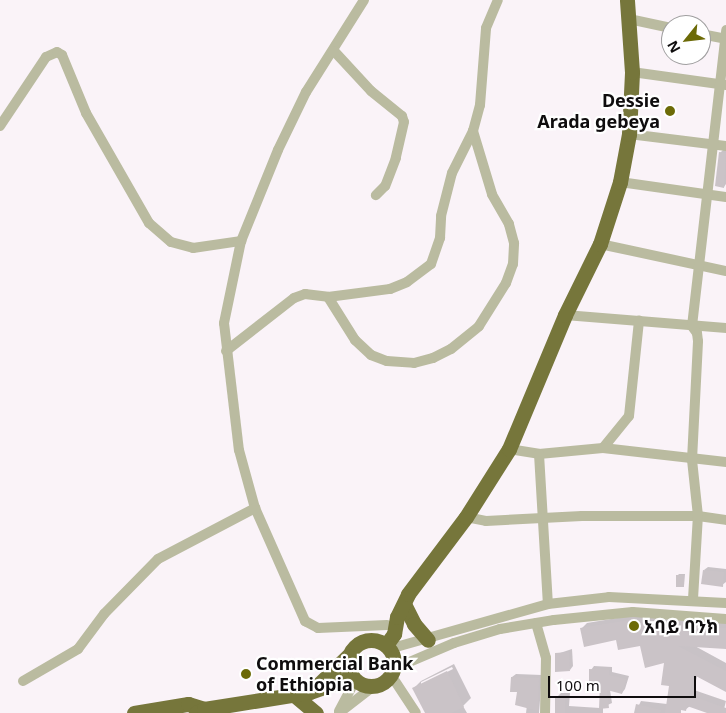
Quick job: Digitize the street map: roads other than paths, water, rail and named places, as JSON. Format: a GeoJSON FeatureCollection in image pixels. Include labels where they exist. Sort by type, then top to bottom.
{"type":"FeatureCollection","features":[{"type":"Feature","properties":{"kind":"highway"},"geometry":{"type":"LineString","coordinates":[[310,692],[348,656],[358,643],[383,645],[394,634],[396,615],[466,517],[509,450],[565,315],[600,244],[620,182],[629,134],[632,72],[627,0]]}},
{"type":"Feature","properties":{"kind":"highway"},"geometry":{"type":"LineString","coordinates":[[396,615],[414,624],[428,640]]}},
{"type":"Feature","properties":{"kind":"highway"},"geometry":{"type":"LineString","coordinates":[[134,713],[188,704],[200,711],[310,692],[354,679],[374,686],[392,672],[383,645]]}},
{"type":"Feature","properties":{"kind":"highway"},"geometry":{"type":"LineString","coordinates":[[348,656],[348,670],[354,679]]}},
{"type":"Feature","properties":{"kind":"highway"},"geometry":{"type":"LineString","coordinates":[[293,694],[316,713]]}},
{"type":"Feature","properties":{"kind":"street"},"geometry":{"type":"LineString","coordinates":[[364,0],[334,51],[306,92],[240,241],[224,323],[238,450],[255,508],[295,601],[310,625],[318,628],[396,615]]}},
{"type":"Feature","properties":{"kind":"street"},"geometry":{"type":"LineString","coordinates":[[226,351],[294,298],[305,294],[328,297],[390,288],[407,282],[431,264],[440,238],[441,216],[452,173],[473,131],[480,105],[486,28],[498,0]]}},
{"type":"Feature","properties":{"kind":"street"},"geometry":{"type":"LineString","coordinates":[[629,19],[661,26]]}},
{"type":"Feature","properties":{"kind":"street"},"geometry":{"type":"LineString","coordinates":[[693,599],[698,516],[692,460],[698,333],[692,326],[712,143],[724,85],[726,36],[711,35]]}},
{"type":"Feature","properties":{"kind":"street"},"geometry":{"type":"LineString","coordinates":[[334,51],[371,91],[402,116],[404,122],[396,158],[385,186],[376,195]]}},
{"type":"Feature","properties":{"kind":"street"},"geometry":{"type":"LineString","coordinates":[[0,126],[46,57],[57,52],[62,55],[86,112],[149,223],[171,242],[193,248],[240,241]]}},
{"type":"Feature","properties":{"kind":"street"},"geometry":{"type":"LineString","coordinates":[[632,72],[724,85]]}},
{"type":"Feature","properties":{"kind":"street"},"geometry":{"type":"LineString","coordinates":[[328,297],[355,340],[371,355],[387,362],[414,363],[433,358],[451,348],[479,326],[506,282],[513,264],[514,243],[509,224],[492,194],[473,131]]}},
{"type":"Feature","properties":{"kind":"street"},"geometry":{"type":"LineString","coordinates":[[629,134],[726,146]]}},
{"type":"Feature","properties":{"kind":"street"},"geometry":{"type":"LineString","coordinates":[[620,182],[726,197]]}},
{"type":"Feature","properties":{"kind":"street"},"geometry":{"type":"LineString","coordinates":[[600,244],[698,267],[726,271]]}},
{"type":"Feature","properties":{"kind":"street"},"geometry":{"type":"LineString","coordinates":[[565,315],[726,328]]}},
{"type":"Feature","properties":{"kind":"street"},"geometry":{"type":"LineString","coordinates":[[603,448],[629,416],[639,321]]}},
{"type":"Feature","properties":{"kind":"street"},"geometry":{"type":"LineString","coordinates":[[509,450],[539,454],[603,448],[692,460],[726,462]]}},
{"type":"Feature","properties":{"kind":"street"},"geometry":{"type":"LineString","coordinates":[[539,454],[548,604]]}},
{"type":"Feature","properties":{"kind":"street"},"geometry":{"type":"LineString","coordinates":[[23,681],[78,649],[104,614],[158,559],[255,508]]}},
{"type":"Feature","properties":{"kind":"street"},"geometry":{"type":"LineString","coordinates":[[466,517],[486,521],[543,518],[698,516],[726,520]]}},
{"type":"Feature","properties":{"kind":"street"},"geometry":{"type":"LineString","coordinates":[[383,645],[428,640],[484,621],[548,604],[609,597],[693,599],[726,603]]}},
{"type":"Feature","properties":{"kind":"street"},"geometry":{"type":"LineString","coordinates":[[416,713],[392,672],[454,642],[536,623],[633,612],[726,619]]}},
{"type":"Feature","properties":{"kind":"street"},"geometry":{"type":"LineString","coordinates":[[536,623],[546,658],[545,713]]}},
{"type":"Feature","properties":{"kind":"street"},"geometry":{"type":"LineString","coordinates":[[338,713],[354,679]]}},
{"type":"Feature","properties":{"kind":"street"},"geometry":{"type":"LineString","coordinates":[[338,713],[374,686]]}},
{"type":"Feature","properties":{"kind":"place","name":"Dessie Arada gebeya"},"geometry":{"type":"Point","coordinates":[670,111]}},
{"type":"Feature","properties":{"kind":"place","name":"አባይ ባንክ"},"geometry":{"type":"Point","coordinates":[634,626]}},
{"type":"Feature","properties":{"kind":"place","name":"Commercial Bank of Ethiopia"},"geometry":{"type":"Point","coordinates":[246,674]}}]}
